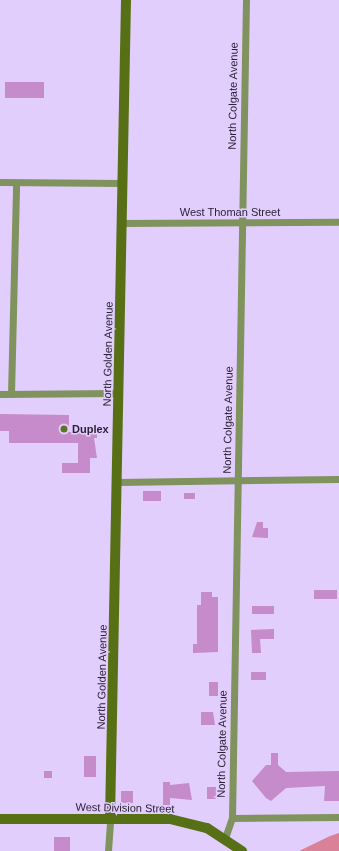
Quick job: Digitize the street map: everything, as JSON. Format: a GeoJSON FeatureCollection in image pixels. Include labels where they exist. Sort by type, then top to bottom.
{"type":"FeatureCollection","features":[{"type":"Feature","properties":{"kind":"street","name":"North Golden Avenue"},"geometry":{"type":"LineString","coordinates":[[108,851],[118,482],[121,223],[126,0]]}},
{"type":"Feature","properties":{"kind":"street","name":"North Colgate Avenue"},"geometry":{"type":"LineString","coordinates":[[224,838],[232,818],[246,0]]}},
{"type":"Feature","properties":{"kind":"street"},"geometry":{"type":"LineString","coordinates":[[0,182],[16,184],[122,183]]}},
{"type":"Feature","properties":{"kind":"street"},"geometry":{"type":"LineString","coordinates":[[11,394],[16,184]]}},
{"type":"Feature","properties":{"kind":"street","name":"West Thoman Street"},"geometry":{"type":"LineString","coordinates":[[121,223],[339,222]]}},
{"type":"Feature","properties":{"kind":"street"},"geometry":{"type":"LineString","coordinates":[[0,394],[119,393]]}},
{"type":"Feature","properties":{"kind":"street"},"geometry":{"type":"LineString","coordinates":[[118,482],[339,479]]}},
{"type":"Feature","properties":{"kind":"street"},"geometry":{"type":"LineString","coordinates":[[232,818],[339,817]]}},
{"type":"Feature","properties":{"kind":"street","name":"West Division Street"},"geometry":{"type":"LineString","coordinates":[[0,819],[179,820],[224,838],[242,851]]}},
{"type":"Feature","properties":{"kind":"shaded area"},"geometry":{"type":"Polygon","coordinates":[[[339,833],[339,851],[299,851],[330,836],[339,833]]]}},
{"type":"Feature","properties":{"kind":"building"},"geometry":{"type":"Polygon","coordinates":[[[5,82],[44,82],[44,98],[5,98],[5,82]]]}},
{"type":"Feature","properties":{"kind":"building"},"geometry":{"type":"Polygon","coordinates":[[[0,414],[69,415],[69,432],[97,432],[97,438],[94,438],[97,458],[90,458],[90,473],[62,473],[62,463],[78,463],[78,443],[9,443],[9,431],[0,431],[0,414]]]}},
{"type":"Feature","properties":{"kind":"building"},"geometry":{"type":"Polygon","coordinates":[[[143,491],[161,491],[161,501],[143,501],[143,491]]]}},
{"type":"Feature","properties":{"kind":"building"},"geometry":{"type":"Polygon","coordinates":[[[184,493],[195,493],[195,499],[184,499],[184,493]]]}},
{"type":"Feature","properties":{"kind":"building"},"geometry":{"type":"Polygon","coordinates":[[[257,522],[263,522],[263,528],[268,528],[268,538],[252,537],[257,522]]]}},
{"type":"Feature","properties":{"kind":"building"},"geometry":{"type":"Polygon","coordinates":[[[314,590],[337,590],[337,599],[314,599],[314,590]]]}},
{"type":"Feature","properties":{"kind":"building"},"geometry":{"type":"Polygon","coordinates":[[[201,592],[212,592],[212,597],[218,597],[218,652],[193,653],[193,644],[197,644],[197,605],[201,605],[201,592]]]}},
{"type":"Feature","properties":{"kind":"building"},"geometry":{"type":"Polygon","coordinates":[[[252,606],[274,606],[274,614],[252,614],[252,606]]]}},
{"type":"Feature","properties":{"kind":"building"},"geometry":{"type":"Polygon","coordinates":[[[274,629],[274,639],[260,639],[261,653],[252,653],[251,630],[274,629]]]}},
{"type":"Feature","properties":{"kind":"building"},"geometry":{"type":"Polygon","coordinates":[[[251,672],[266,672],[266,680],[251,680],[251,672]]]}},
{"type":"Feature","properties":{"kind":"building"},"geometry":{"type":"Polygon","coordinates":[[[209,682],[218,682],[218,696],[209,696],[209,682]]]}},
{"type":"Feature","properties":{"kind":"building"},"geometry":{"type":"Polygon","coordinates":[[[201,712],[213,712],[215,725],[201,725],[201,712]]]}},
{"type":"Feature","properties":{"kind":"building"},"geometry":{"type":"Polygon","coordinates":[[[271,753],[278,753],[278,765],[286,772],[339,771],[339,801],[324,801],[325,786],[286,788],[271,801],[266,798],[252,781],[266,765],[271,765],[271,753]]]}},
{"type":"Feature","properties":{"kind":"building"},"geometry":{"type":"Polygon","coordinates":[[[84,756],[96,756],[96,777],[84,777],[84,756]]]}},
{"type":"Feature","properties":{"kind":"building"},"geometry":{"type":"Polygon","coordinates":[[[44,771],[52,771],[52,778],[44,778],[44,771]]]}},
{"type":"Feature","properties":{"kind":"building"},"geometry":{"type":"Polygon","coordinates":[[[163,782],[170,782],[170,785],[189,783],[192,800],[170,798],[170,805],[163,805],[163,782]]]}},
{"type":"Feature","properties":{"kind":"building"},"geometry":{"type":"Polygon","coordinates":[[[207,787],[216,787],[216,799],[207,799],[207,787]]]}},
{"type":"Feature","properties":{"kind":"building"},"geometry":{"type":"Polygon","coordinates":[[[121,791],[133,791],[133,803],[121,803],[121,791]]]}},
{"type":"Feature","properties":{"kind":"building"},"geometry":{"type":"Polygon","coordinates":[[[54,837],[70,837],[70,851],[54,851],[54,837]]]}},
{"type":"Feature","properties":{"kind":"place","name":"Duplex"},"geometry":{"type":"Point","coordinates":[64,429]}}]}
